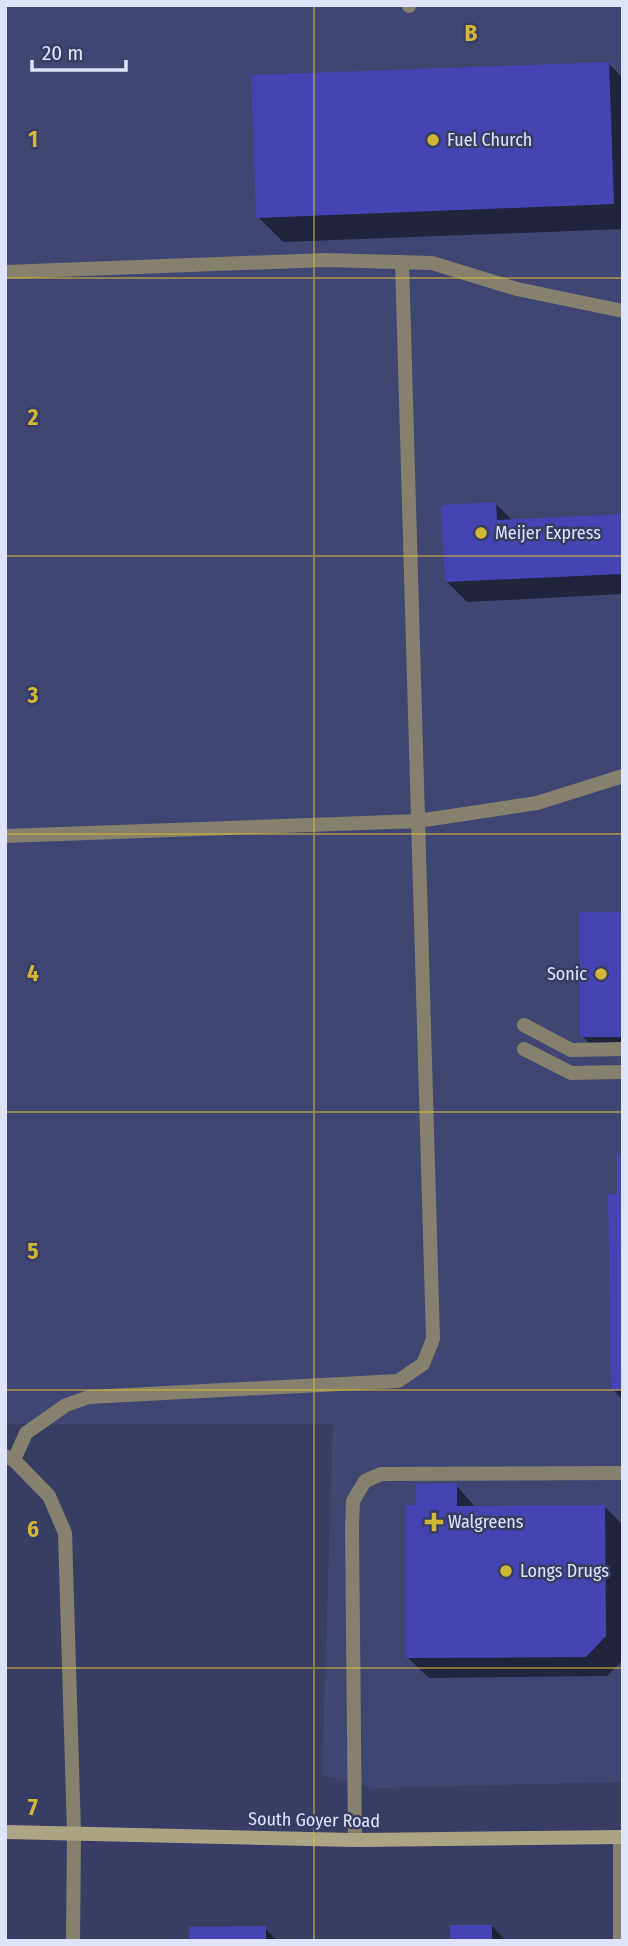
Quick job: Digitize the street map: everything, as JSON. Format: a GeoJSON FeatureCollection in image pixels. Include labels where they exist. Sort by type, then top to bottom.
{"type":"FeatureCollection","features":[{"type":"Feature","properties":{"kind":"street"},"geometry":{"type":"LineString","coordinates":[[5,272],[326,260],[432,263],[517,289],[623,311]]}},
{"type":"Feature","properties":{"kind":"street"},"geometry":{"type":"LineString","coordinates":[[73,1941],[74,1833],[65,1533],[49,1496],[10,1458],[26,1433],[66,1405],[89,1397],[398,1381],[423,1364],[433,1339],[402,262]]}},
{"type":"Feature","properties":{"kind":"street"},"geometry":{"type":"LineString","coordinates":[[5,835],[418,821],[537,803],[623,776]]}},
{"type":"Feature","properties":{"kind":"street"},"geometry":{"type":"LineString","coordinates":[[524,1025],[571,1050],[623,1049]]}},
{"type":"Feature","properties":{"kind":"street"},"geometry":{"type":"LineString","coordinates":[[524,1049],[571,1073],[623,1073]]}},
{"type":"Feature","properties":{"kind":"street"},"geometry":{"type":"LineString","coordinates":[[355,1840],[352,1527],[353,1502],[365,1481],[381,1474],[623,1473]]}},
{"type":"Feature","properties":{"kind":"street","name":"South Goyer Road"},"geometry":{"type":"LineString","coordinates":[[5,1832],[355,1840],[622,1838]]}},
{"type":"Feature","properties":{"kind":"street"},"geometry":{"type":"LineString","coordinates":[[620,1941],[622,1838]]}},
{"type":"Feature","properties":{"kind":"shaded area"},"geometry":{"type":"Polygon","coordinates":[[[5,5],[623,5],[623,1782],[374,1788],[322,1775],[333,1424],[5,1424],[5,5]]]}},
{"type":"Feature","properties":{"kind":"building","name":"Fuel Church"},"geometry":{"type":"Polygon","coordinates":[[[609,62],[614,204],[256,218],[251,75],[609,62]]]}},
{"type":"Feature","properties":{"kind":"building"},"geometry":{"type":"Polygon","coordinates":[[[496,502],[497,520],[623,514],[623,574],[445,582],[441,505],[496,502]]]}},
{"type":"Feature","properties":{"kind":"building","name":"Sonic"},"geometry":{"type":"Polygon","coordinates":[[[579,912],[623,912],[623,1037],[580,1037],[579,912]]]}},
{"type":"Feature","properties":{"kind":"building"},"geometry":{"type":"Polygon","coordinates":[[[617,1155],[623,1155],[623,1390],[611,1391],[608,1194],[617,1194],[617,1155]]]}},
{"type":"Feature","properties":{"kind":"building","name":"Longs Drugs"},"geometry":{"type":"Polygon","coordinates":[[[457,1483],[457,1506],[605,1505],[606,1636],[586,1657],[406,1658],[405,1505],[416,1505],[415,1484],[457,1483]]]}},
{"type":"Feature","properties":{"kind":"building"},"geometry":{"type":"Polygon","coordinates":[[[450,1925],[492,1925],[492,1941],[450,1941],[450,1925]]]}},
{"type":"Feature","properties":{"kind":"building"},"geometry":{"type":"Polygon","coordinates":[[[266,1926],[266,1941],[190,1941],[189,1927],[266,1926]]]}},
{"type":"Feature","properties":{"kind":"place","name":"Fuel Church"},"geometry":{"type":"Point","coordinates":[433,140]}},
{"type":"Feature","properties":{"kind":"place","name":"Meijer Express"},"geometry":{"type":"Point","coordinates":[481,533]}},
{"type":"Feature","properties":{"kind":"place","name":"Sonic"},"geometry":{"type":"Point","coordinates":[601,974]}},
{"type":"Feature","properties":{"kind":"place","name":"Walgreens"},"geometry":{"type":"Point","coordinates":[434,1522]}},
{"type":"Feature","properties":{"kind":"place","name":"Longs Drugs"},"geometry":{"type":"Point","coordinates":[506,1571]}}]}
